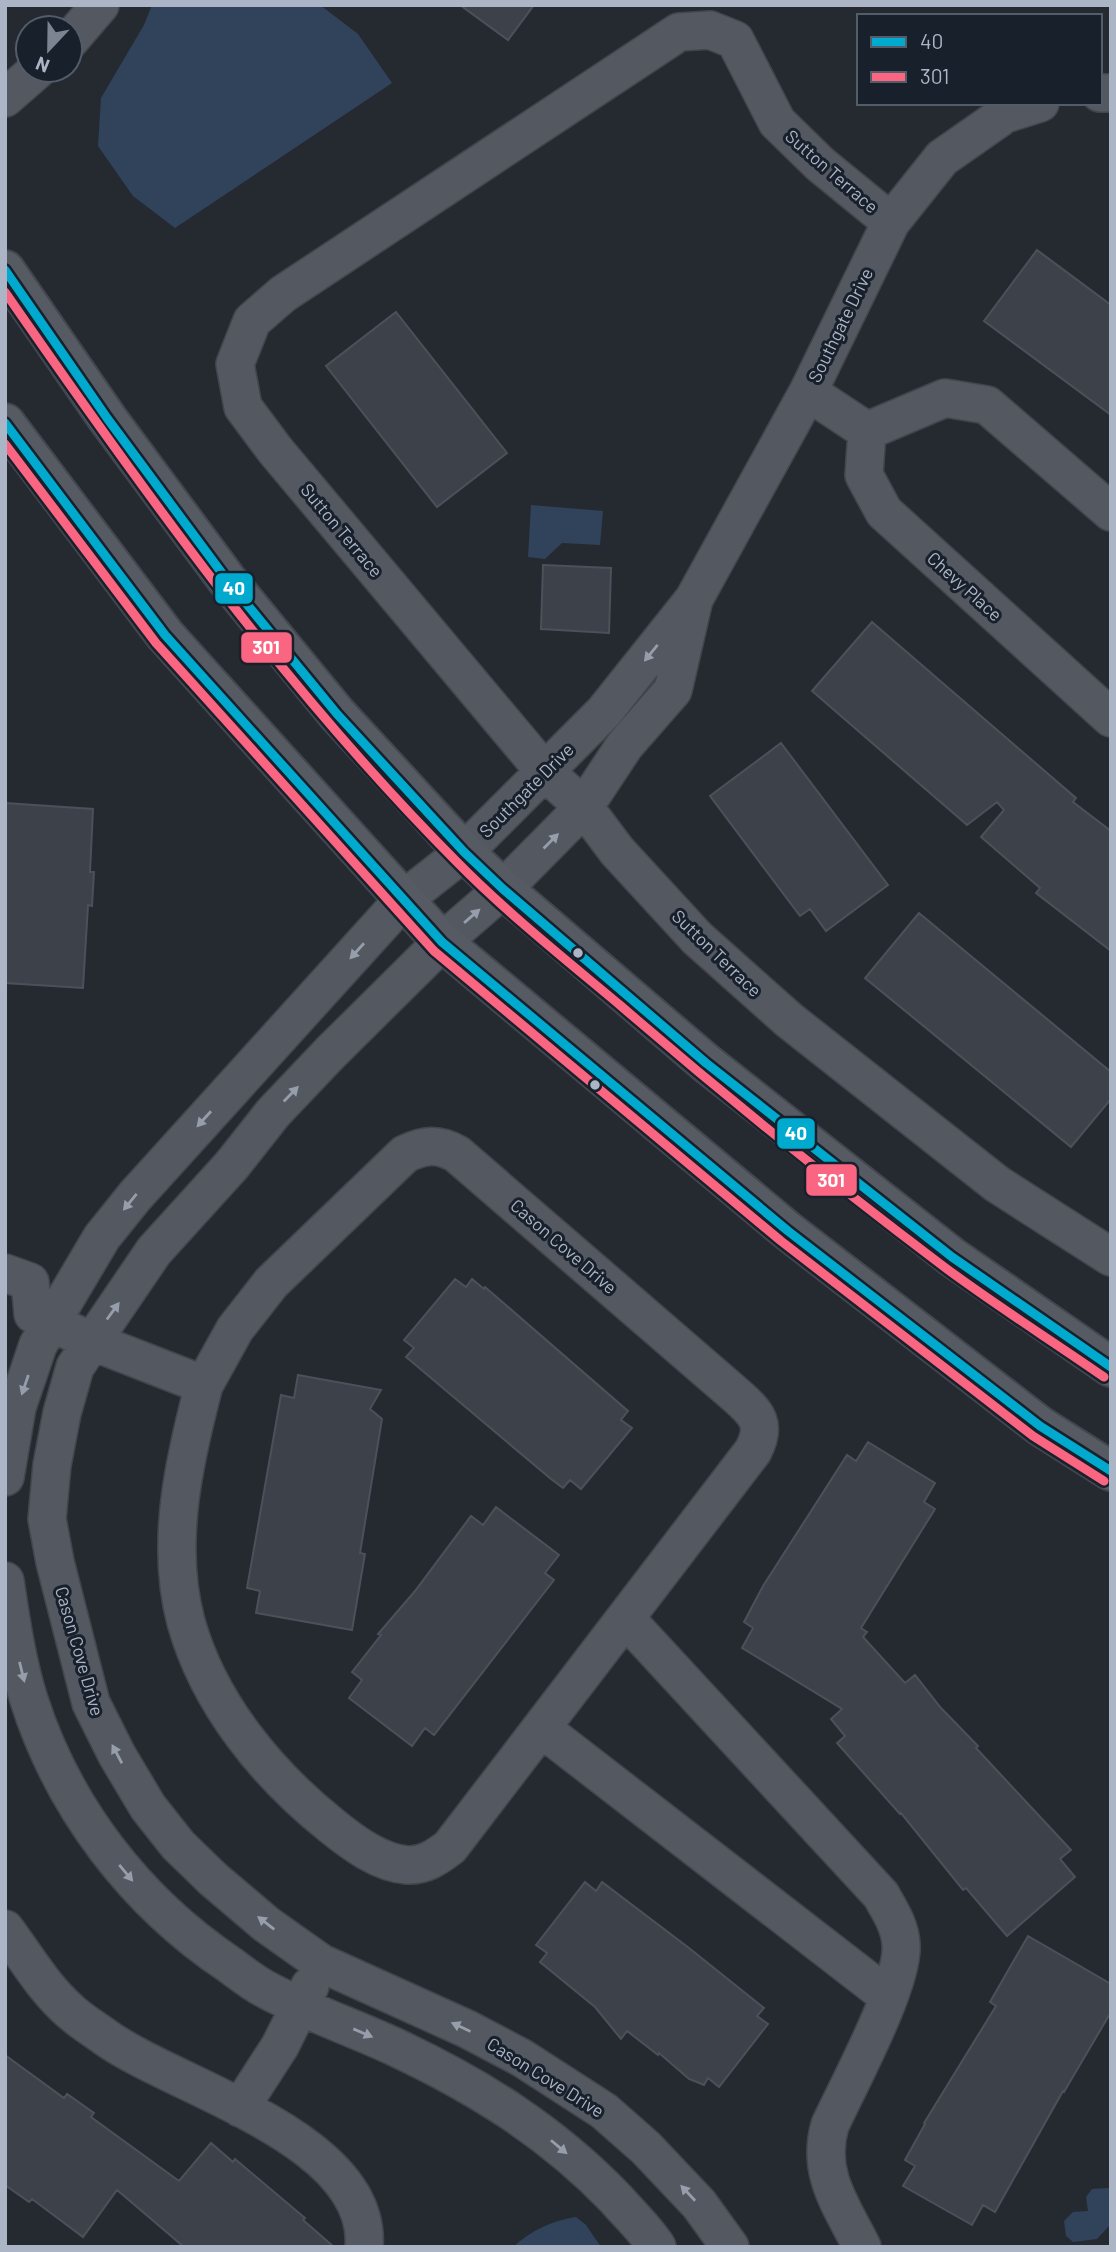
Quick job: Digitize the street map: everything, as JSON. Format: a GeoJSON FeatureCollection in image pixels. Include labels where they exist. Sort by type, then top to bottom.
{"type":"FeatureCollection","features":[{"type":"Feature","properties":{"kind":"main road"},"geometry":{"type":"LineString","coordinates":[[5,270],[107,418],[227,580],[337,714],[464,852],[503,889],[706,1063],[951,1257],[1111,1367]]}},
{"type":"Feature","properties":{"kind":"main road"},"geometry":{"type":"LineString","coordinates":[[5,423],[165,635],[442,942],[788,1231],[1040,1426],[1111,1471]]}},
{"type":"Feature","properties":{"kind":"street"},"geometry":{"type":"LineString","coordinates":[[84,22],[95,7]]}},
{"type":"Feature","properties":{"kind":"street","name":"Sutton Terrace"},"geometry":{"type":"LineString","coordinates":[[891,222],[820,164],[777,121],[735,40],[710,30],[678,32],[283,294],[252,321],[235,364],[243,407],[275,450],[545,772],[584,807],[617,851],[697,938],[789,1020],[997,1184],[1111,1258]]}},
{"type":"Feature","properties":{"kind":"street"},"geometry":{"type":"LineString","coordinates":[[5,98],[21,84]]}},
{"type":"Feature","properties":{"kind":"street","name":"Southgate Drive"},"geometry":{"type":"LineString","coordinates":[[464,852],[604,712],[694,599],[808,392],[891,222],[942,158],[1005,114],[1034,105]]}},
{"type":"Feature","properties":{"kind":"street"},"geometry":{"type":"LineString","coordinates":[[808,392],[867,431],[945,398],[987,405],[1111,512]]}},
{"type":"Feature","properties":{"kind":"street","name":"Chevy Place"},"geometry":{"type":"LineString","coordinates":[[867,431],[864,475],[884,512],[1111,718]]}},
{"type":"Feature","properties":{"kind":"street","name":"Southgate Drive"},"geometry":{"type":"LineString","coordinates":[[503,889],[584,807],[625,745],[673,690],[694,599]]}},
{"type":"Feature","properties":{"kind":"street"},"geometry":{"type":"LineString","coordinates":[[30,1321],[135,1196],[403,900],[464,852]]}},
{"type":"Feature","properties":{"kind":"street","name":"Cason Cove Drive"},"geometry":{"type":"LineString","coordinates":[[503,889],[394,988],[272,1113],[232,1165],[154,1251],[75,1367],[62,1413],[52,1465],[47,1518],[55,1562],[91,1703],[117,1755],[148,1807],[178,1845],[255,1915],[321,1963],[522,2058],[604,2112],[646,2148],[699,2204],[730,2247]]}},
{"type":"Feature","properties":{"kind":"street","name":"Cason Cove Drive"},"geometry":{"type":"LineString","coordinates":[[435,1146],[457,1154],[737,1396],[758,1419],[759,1440],[753,1451],[626,1619],[450,1847],[429,1862],[418,1864],[407,1865],[375,1856],[306,1805],[269,1769],[233,1722],[205,1670],[186,1622],[177,1567],[183,1475],[204,1385],[235,1329],[271,1283],[405,1154],[420,1147],[435,1146]]}},
{"type":"Feature","properties":{"kind":"street"},"geometry":{"type":"LineString","coordinates":[[5,1273],[30,1283],[30,1321],[38,1345],[17,1407],[5,1477]]}},
{"type":"Feature","properties":{"kind":"street"},"geometry":{"type":"LineString","coordinates":[[30,1321],[91,1341],[204,1385]]}},
{"type":"Feature","properties":{"kind":"street"},"geometry":{"type":"LineString","coordinates":[[5,1581],[12,1631],[29,1700],[49,1751],[75,1802],[106,1849],[144,1895],[201,1946],[263,1988],[395,2047],[490,2096],[540,2131],[590,2172],[648,2233],[657,2247]]}},
{"type":"Feature","properties":{"kind":"street"},"geometry":{"type":"LineString","coordinates":[[626,1619],[881,1895],[896,1922],[902,1946],[889,1997],[830,2125],[824,2145],[825,2167],[831,2185],[862,2247]]}},
{"type":"Feature","properties":{"kind":"street"},"geometry":{"type":"LineString","coordinates":[[541,1728],[889,1997]]}},
{"type":"Feature","properties":{"kind":"street"},"geometry":{"type":"LineString","coordinates":[[5,1929],[70,2012],[126,2050],[240,2108],[309,2149],[338,2174],[356,2200],[366,2228],[364,2247]]}},
{"type":"Feature","properties":{"kind":"street"},"geometry":{"type":"LineString","coordinates":[[240,2108],[280,2046],[321,1963]]}},
{"type":"Feature","properties":{"kind":"water"},"geometry":{"type":"Polygon","coordinates":[[[152,5],[320,5],[358,34],[392,83],[175,228],[133,196],[98,146],[101,98],[144,25],[152,5]]]}},
{"type":"Feature","properties":{"kind":"water"},"geometry":{"type":"Polygon","coordinates":[[[531,505],[603,511],[600,545],[562,543],[545,559],[528,557],[531,505]]]}},
{"type":"Feature","properties":{"kind":"water"},"geometry":{"type":"Polygon","coordinates":[[[1092,2189],[1111,2189],[1111,2224],[1097,2239],[1073,2242],[1066,2236],[1064,2221],[1073,2212],[1088,2211],[1086,2197],[1092,2189]]]}},
{"type":"Feature","properties":{"kind":"water"},"geometry":{"type":"Polygon","coordinates":[[[576,2217],[586,2225],[601,2247],[513,2247],[542,2227],[576,2217]]]}},
{"type":"Feature","properties":{"kind":"building"},"geometry":{"type":"Polygon","coordinates":[[[460,5],[534,5],[508,40],[460,5]]]}},
{"type":"Feature","properties":{"kind":"building"},"geometry":{"type":"Polygon","coordinates":[[[1037,250],[1111,305],[1111,415],[984,321],[1037,250]]]}},
{"type":"Feature","properties":{"kind":"building"},"geometry":{"type":"Polygon","coordinates":[[[396,312],[507,453],[437,507],[326,366],[396,312]]]}},
{"type":"Feature","properties":{"kind":"building"},"geometry":{"type":"Polygon","coordinates":[[[543,565],[611,568],[609,633],[541,629],[543,565]]]}},
{"type":"Feature","properties":{"kind":"building"},"geometry":{"type":"Polygon","coordinates":[[[872,622],[1076,798],[1073,802],[1111,831],[1111,951],[1036,893],[1040,888],[981,837],[1004,810],[997,802],[967,825],[812,691],[872,622]]]}},
{"type":"Feature","properties":{"kind":"building"},"geometry":{"type":"Polygon","coordinates":[[[781,743],[888,885],[826,931],[810,909],[800,916],[710,796],[781,743]]]}},
{"type":"Feature","properties":{"kind":"building"},"geometry":{"type":"Polygon","coordinates":[[[5,803],[93,809],[90,872],[94,872],[92,906],[88,905],[83,988],[5,983],[5,803]]]}},
{"type":"Feature","properties":{"kind":"building"},"geometry":{"type":"Polygon","coordinates":[[[919,913],[1111,1072],[1111,1099],[1071,1147],[865,978],[919,913]]]}},
{"type":"Feature","properties":{"kind":"building"},"geometry":{"type":"Polygon","coordinates":[[[455,1279],[466,1287],[472,1279],[484,1289],[485,1287],[628,1411],[621,1420],[632,1428],[581,1489],[570,1480],[563,1488],[551,1479],[406,1357],[414,1348],[404,1340],[455,1279]]]}},
{"type":"Feature","properties":{"kind":"building"},"geometry":{"type":"Polygon","coordinates":[[[298,1375],[381,1390],[370,1409],[382,1419],[360,1553],[365,1554],[352,1630],[256,1613],[260,1591],[247,1588],[281,1395],[294,1398],[298,1375]]]}},
{"type":"Feature","properties":{"kind":"building"},"geometry":{"type":"Polygon","coordinates":[[[868,1442],[935,1483],[924,1502],[935,1509],[861,1628],[867,1632],[863,1637],[905,1683],[915,1675],[941,1708],[978,1746],[976,1748],[1071,1850],[1060,1859],[1075,1877],[1007,1936],[966,1888],[963,1890],[901,1813],[837,1743],[845,1736],[831,1719],[842,1709],[742,1648],[753,1628],[744,1622],[763,1586],[847,1455],[856,1461],[868,1442]]]}},
{"type":"Feature","properties":{"kind":"building"},"geometry":{"type":"Polygon","coordinates":[[[496,1507],[559,1555],[545,1573],[554,1580],[434,1735],[425,1728],[412,1746],[349,1698],[362,1680],[352,1672],[381,1635],[378,1634],[415,1591],[471,1516],[483,1525],[496,1507]]]}},
{"type":"Feature","properties":{"kind":"building"},"geometry":{"type":"Polygon","coordinates":[[[585,1882],[596,1891],[602,1882],[764,2008],[757,2016],[768,2024],[719,2087],[708,2078],[704,2085],[689,2079],[659,2053],[658,2055],[627,2031],[621,2039],[595,2007],[540,1962],[547,1953],[536,1945],[585,1882]]]}},
{"type":"Feature","properties":{"kind":"building"},"geometry":{"type":"Polygon","coordinates":[[[1028,1936],[1111,1984],[1111,2012],[995,2212],[983,2205],[972,2225],[903,2186],[915,2166],[905,2160],[924,2123],[996,2006],[990,2002],[1028,1936]]]}},
{"type":"Feature","properties":{"kind":"building"},"geometry":{"type":"Polygon","coordinates":[[[5,2055],[64,2098],[67,2094],[94,2113],[91,2117],[179,2181],[211,2143],[233,2162],[235,2159],[305,2218],[303,2220],[334,2247],[184,2247],[117,2190],[83,2237],[32,2199],[29,2202],[5,2185],[5,2055]]]}},
{"type":"Feature","properties":{"kind":"transit line","name":"40"},"geometry":{"type":"LineString","coordinates":[[5,270],[107,418],[227,580],[337,714],[464,852],[503,889],[706,1063],[952,1257],[1111,1367]]}},
{"type":"Feature","properties":{"kind":"transit line","name":"301"},"geometry":{"type":"LineString","coordinates":[[5,292],[218,587],[333,728],[475,880],[700,1073],[820,1171],[963,1280],[1104,1377]]}},
{"type":"Feature","properties":{"kind":"transit line","name":"40"},"geometry":{"type":"LineString","coordinates":[[5,423],[165,635],[442,942],[788,1231],[1040,1426],[1111,1471]]}},
{"type":"Feature","properties":{"kind":"transit line","name":"301"},"geometry":{"type":"LineString","coordinates":[[5,444],[156,643],[434,951],[781,1241],[1033,1436],[1104,1481]]}}]}
